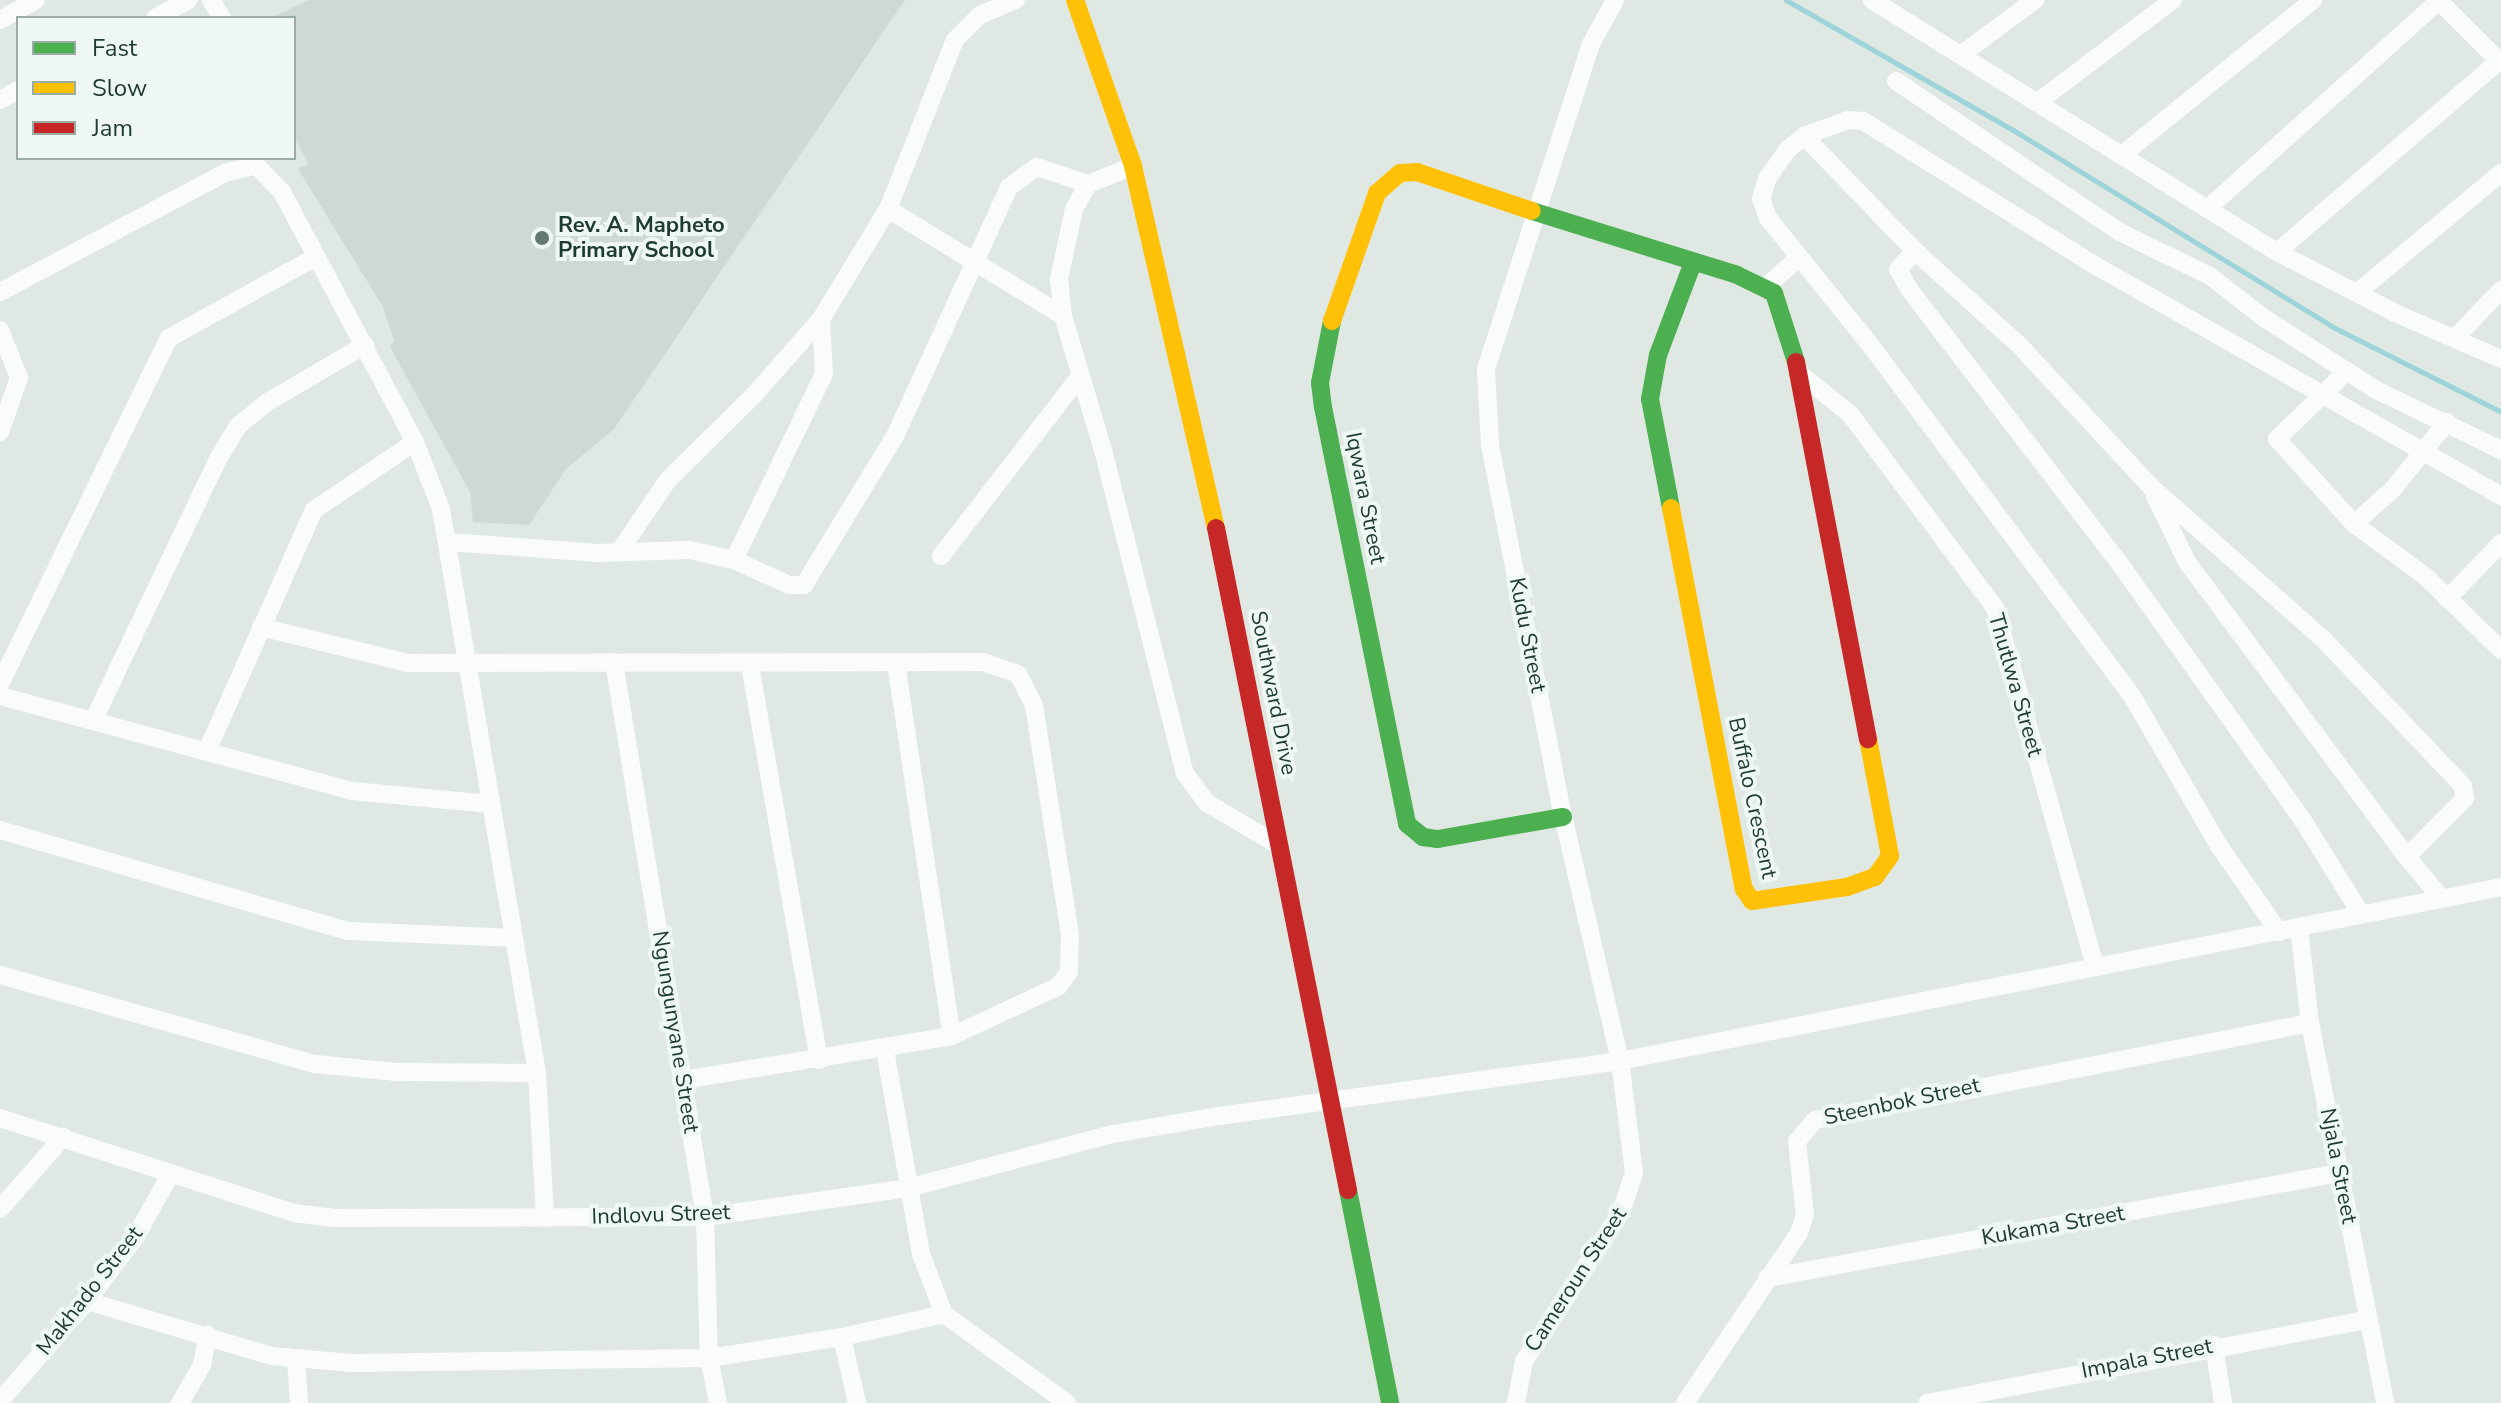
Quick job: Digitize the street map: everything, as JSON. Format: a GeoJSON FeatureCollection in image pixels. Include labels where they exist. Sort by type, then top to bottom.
{"type":"FeatureCollection","features":[{"type":"Feature","properties":{"kind":"street"},"geometry":{"type":"LineString","coordinates":[[0,20],[36,0]]}},
{"type":"Feature","properties":{"kind":"street"},"geometry":{"type":"LineString","coordinates":[[159,16],[189,0]]}},
{"type":"Feature","properties":{"kind":"street"},"geometry":{"type":"LineString","coordinates":[[619,552],[668,480],[754,395],[821,319],[888,209],[955,40],[980,15],[1016,0]]}},
{"type":"Feature","properties":{"kind":"street","name":"Southward Drive"},"geometry":{"type":"LineString","coordinates":[[1075,0],[1133,166],[1194,418],[1327,1102],[1390,1403]]}},
{"type":"Feature","properties":{"kind":"street","name":"Kudu Street"},"geometry":{"type":"LineString","coordinates":[[1615,0],[1591,44],[1494,335],[1485,405],[1563,817],[1620,1061]]}},
{"type":"Feature","properties":{"kind":"street"},"geometry":{"type":"LineString","coordinates":[[1872,0],[2277,252],[2501,359]]}},
{"type":"Feature","properties":{"kind":"street"},"geometry":{"type":"LineString","coordinates":[[1962,54],[2035,0]]}},
{"type":"Feature","properties":{"kind":"street"},"geometry":{"type":"LineString","coordinates":[[2038,102],[2173,0]]}},
{"type":"Feature","properties":{"kind":"street"},"geometry":{"type":"LineString","coordinates":[[2123,154],[2313,0]]}},
{"type":"Feature","properties":{"kind":"street"},"geometry":{"type":"LineString","coordinates":[[2207,209],[2439,0],[2500,62],[2277,252]]}},
{"type":"Feature","properties":{"kind":"street"},"geometry":{"type":"LineString","coordinates":[[1896,81],[2120,232],[2210,276],[2347,371],[2501,450]]}},
{"type":"Feature","properties":{"kind":"street"},"geometry":{"type":"LineString","coordinates":[[2279,932],[2219,846],[2132,696],[1868,342],[1768,218],[1761,199],[1787,150],[1804,136],[1848,120],[1863,121],[2098,267],[2501,496]]}},
{"type":"Feature","properties":{"kind":"street"},"geometry":{"type":"LineString","coordinates":[[1804,136],[1915,251],[2020,346],[2150,486],[2282,598],[2465,789],[2465,798],[2407,857]]}},
{"type":"Feature","properties":{"kind":"street"},"geometry":{"type":"LineString","coordinates":[[0,292],[225,173],[262,162],[282,192],[415,442],[449,542],[537,1073],[545,1218]]}},
{"type":"Feature","properties":{"kind":"street"},"geometry":{"type":"LineString","coordinates":[[1133,166],[1088,184],[1067,231],[1059,279],[1063,316],[1078,379],[1103,450],[1185,773],[1207,803],[1278,845]]}},
{"type":"Feature","properties":{"kind":"street"},"geometry":{"type":"LineString","coordinates":[[449,542],[619,552],[664,548],[734,560],[789,585],[812,580],[896,434],[1003,197],[1027,170],[1050,168],[1088,184]]}},
{"type":"Feature","properties":{"kind":"street","name":"Iqwara Street"},"geometry":{"type":"LineString","coordinates":[[1535,210],[1431,174],[1400,173],[1387,182],[1369,212],[1333,317],[1320,383],[1407,824],[1423,837],[1438,839],[1563,817]]}},
{"type":"Feature","properties":{"kind":"street"},"geometry":{"type":"LineString","coordinates":[[2358,292],[2501,173]]}},
{"type":"Feature","properties":{"kind":"street"},"geometry":{"type":"LineString","coordinates":[[888,209],[1063,316]]}},
{"type":"Feature","properties":{"kind":"street"},"geometry":{"type":"LineString","coordinates":[[1535,210],[1692,265],[1766,287],[1798,258]]}},
{"type":"Feature","properties":{"kind":"street"},"geometry":{"type":"LineString","coordinates":[[1915,251],[1898,269],[1909,289],[2125,571],[2302,819],[2360,912]]}},
{"type":"Feature","properties":{"kind":"street"},"geometry":{"type":"LineString","coordinates":[[0,684],[169,338],[316,257]]}},
{"type":"Feature","properties":{"kind":"street","name":"Buffalo Crescent"},"geometry":{"type":"LineString","coordinates":[[1692,265],[1658,355],[1650,399],[1744,889],[1755,903],[1875,877],[1890,856],[1799,373],[1784,311],[1766,287]]}},
{"type":"Feature","properties":{"kind":"street"},"geometry":{"type":"LineString","coordinates":[[2456,337],[2501,290]]}},
{"type":"Feature","properties":{"kind":"street"},"geometry":{"type":"LineString","coordinates":[[734,560],[824,374],[821,319]]}},
{"type":"Feature","properties":{"kind":"street"},"geometry":{"type":"LineString","coordinates":[[0,330],[19,378],[0,432]]}},
{"type":"Feature","properties":{"kind":"street"},"geometry":{"type":"LineString","coordinates":[[94,719],[218,459],[238,426],[266,403],[365,345]]}},
{"type":"Feature","properties":{"kind":"street"},"geometry":{"type":"LineString","coordinates":[[2347,371],[2277,439],[2354,524],[2417,569],[2501,650]]}},
{"type":"Feature","properties":{"kind":"street","name":"Thutlwa Street"},"geometry":{"type":"LineString","coordinates":[[1799,373],[1850,414],[1995,608],[2095,966]]}},
{"type":"Feature","properties":{"kind":"street"},"geometry":{"type":"LineString","coordinates":[[941,556],[1078,379]]}},
{"type":"Feature","properties":{"kind":"street"},"geometry":{"type":"LineString","coordinates":[[2354,524],[2423,454],[2447,422]]}},
{"type":"Feature","properties":{"kind":"street"},"geometry":{"type":"LineString","coordinates":[[207,751],[314,510],[415,442]]}},
{"type":"Feature","properties":{"kind":"street"},"geometry":{"type":"LineString","coordinates":[[2150,486],[2187,562],[2441,898]]}},
{"type":"Feature","properties":{"kind":"street"},"geometry":{"type":"LineString","coordinates":[[2447,599],[2501,543]]}},
{"type":"Feature","properties":{"kind":"street"},"geometry":{"type":"LineString","coordinates":[[261,627],[385,660],[750,665],[983,662],[1018,674],[1030,690],[1070,936],[1069,972],[1059,986],[952,1036],[885,1050],[684,1080]]}},
{"type":"Feature","properties":{"kind":"street","name":"Ngungunyane Street"},"geometry":{"type":"LineString","coordinates":[[614,662],[705,1217],[709,1358],[718,1403]]}},
{"type":"Feature","properties":{"kind":"street"},"geometry":{"type":"LineString","coordinates":[[896,663],[952,1036]]}},
{"type":"Feature","properties":{"kind":"street"},"geometry":{"type":"LineString","coordinates":[[750,665],[819,1060]]}},
{"type":"Feature","properties":{"kind":"street"},"geometry":{"type":"LineString","coordinates":[[0,696],[352,791],[490,804]]}},
{"type":"Feature","properties":{"kind":"street"},"geometry":{"type":"LineString","coordinates":[[0,830],[348,931],[513,938]]}},
{"type":"Feature","properties":{"kind":"street","name":"Indlovu Street"},"geometry":{"type":"LineString","coordinates":[[0,1118],[254,1204],[335,1218],[705,1217],[908,1188],[1113,1134],[1620,1061],[2299,928],[2360,912],[2501,887]]}},
{"type":"Feature","properties":{"kind":"street","name":"Njala Street"},"geometry":{"type":"LineString","coordinates":[[2299,928],[2310,1023],[2385,1403]]}},
{"type":"Feature","properties":{"kind":"street"},"geometry":{"type":"LineString","coordinates":[[0,975],[315,1064],[371,1071],[537,1073]]}},
{"type":"Feature","properties":{"kind":"street","name":"Steenbok Street"},"geometry":{"type":"LineString","coordinates":[[1685,1403],[1799,1233],[1805,1215],[1797,1141],[1815,1120],[2310,1023]]}},
{"type":"Feature","properties":{"kind":"street"},"geometry":{"type":"LineString","coordinates":[[885,1050],[924,1267],[944,1314],[1039,1396],[1067,1403]]}},
{"type":"Feature","properties":{"kind":"street","name":"Cameroun Street"},"geometry":{"type":"LineString","coordinates":[[1516,1403],[1524,1361],[1634,1185],[1620,1061]]}},
{"type":"Feature","properties":{"kind":"street"},"geometry":{"type":"LineString","coordinates":[[0,1209],[63,1137]]}},
{"type":"Feature","properties":{"kind":"street","name":"Kukama Street"},"geometry":{"type":"LineString","coordinates":[[1767,1278],[2339,1173]]}},
{"type":"Feature","properties":{"kind":"street","name":"Makhado Street"},"geometry":{"type":"LineString","coordinates":[[0,1401],[87,1301],[136,1236],[170,1175]]}},
{"type":"Feature","properties":{"kind":"street"},"geometry":{"type":"LineString","coordinates":[[87,1301],[296,1360],[553,1363],[709,1358],[842,1337],[944,1314]]}},
{"type":"Feature","properties":{"kind":"street","name":"Impala Street"},"geometry":{"type":"LineString","coordinates":[[1927,1403],[2214,1345],[2368,1320]]}},
{"type":"Feature","properties":{"kind":"street"},"geometry":{"type":"LineString","coordinates":[[180,1403],[202,1365],[208,1335]]}},
{"type":"Feature","properties":{"kind":"street"},"geometry":{"type":"LineString","coordinates":[[842,1337],[857,1403]]}},
{"type":"Feature","properties":{"kind":"street"},"geometry":{"type":"LineString","coordinates":[[2214,1345],[2223,1403]]}},
{"type":"Feature","properties":{"kind":"street"},"geometry":{"type":"LineString","coordinates":[[296,1360],[299,1403]]}},
{"type":"Feature","properties":{"kind":"shaded area","name":"Rev. A. Mapheto Primary School"},"geometry":{"type":"Polygon","coordinates":[[[309,0],[905,0],[614,429],[566,469],[529,525],[473,522],[470,492],[390,347],[394,340],[383,307],[298,169],[309,164],[296,141],[296,16],[275,16],[309,0]]]}},
{"type":"Feature","properties":{"kind":"waterway"},"geometry":{"type":"LineString","coordinates":[[1786,0],[2013,130],[2331,326],[2501,412]]}},
{"type":"Feature","properties":{"kind":"traffic: fast"},"geometry":{"type":"LineString","coordinates":[[1532,211],[1737,275],[1774,293],[1796,362]]}},
{"type":"Feature","properties":{"kind":"traffic: fast"},"geometry":{"type":"LineString","coordinates":[[1671,508],[1650,399],[1658,355],[1692,265]]}},
{"type":"Feature","properties":{"kind":"traffic: fast"},"geometry":{"type":"LineString","coordinates":[[1332,321],[1320,383],[1323,407],[1407,824],[1423,837],[1438,839],[1563,817]]}},
{"type":"Feature","properties":{"kind":"traffic: fast"},"geometry":{"type":"LineString","coordinates":[[1348,1190],[1390,1403]]}},
{"type":"Feature","properties":{"kind":"traffic: slow"},"geometry":{"type":"LineString","coordinates":[[1075,0],[1133,166],[1216,528]]}},
{"type":"Feature","properties":{"kind":"traffic: slow"},"geometry":{"type":"LineString","coordinates":[[1332,321],[1377,193],[1400,173],[1417,172],[1532,211]]}},
{"type":"Feature","properties":{"kind":"traffic: slow"},"geometry":{"type":"LineString","coordinates":[[1671,508],[1744,889],[1752,901],[1847,887],[1875,877],[1890,856],[1868,739]]}},
{"type":"Feature","properties":{"kind":"traffic: jam"},"geometry":{"type":"LineString","coordinates":[[1796,362],[1868,739]]}},
{"type":"Feature","properties":{"kind":"traffic: jam"},"geometry":{"type":"LineString","coordinates":[[1216,528],[1348,1190]]}},
{"type":"Feature","properties":{"kind":"place","name":"Rev. A. Mapheto Primary School"},"geometry":{"type":"Point","coordinates":[542,238]}}]}
